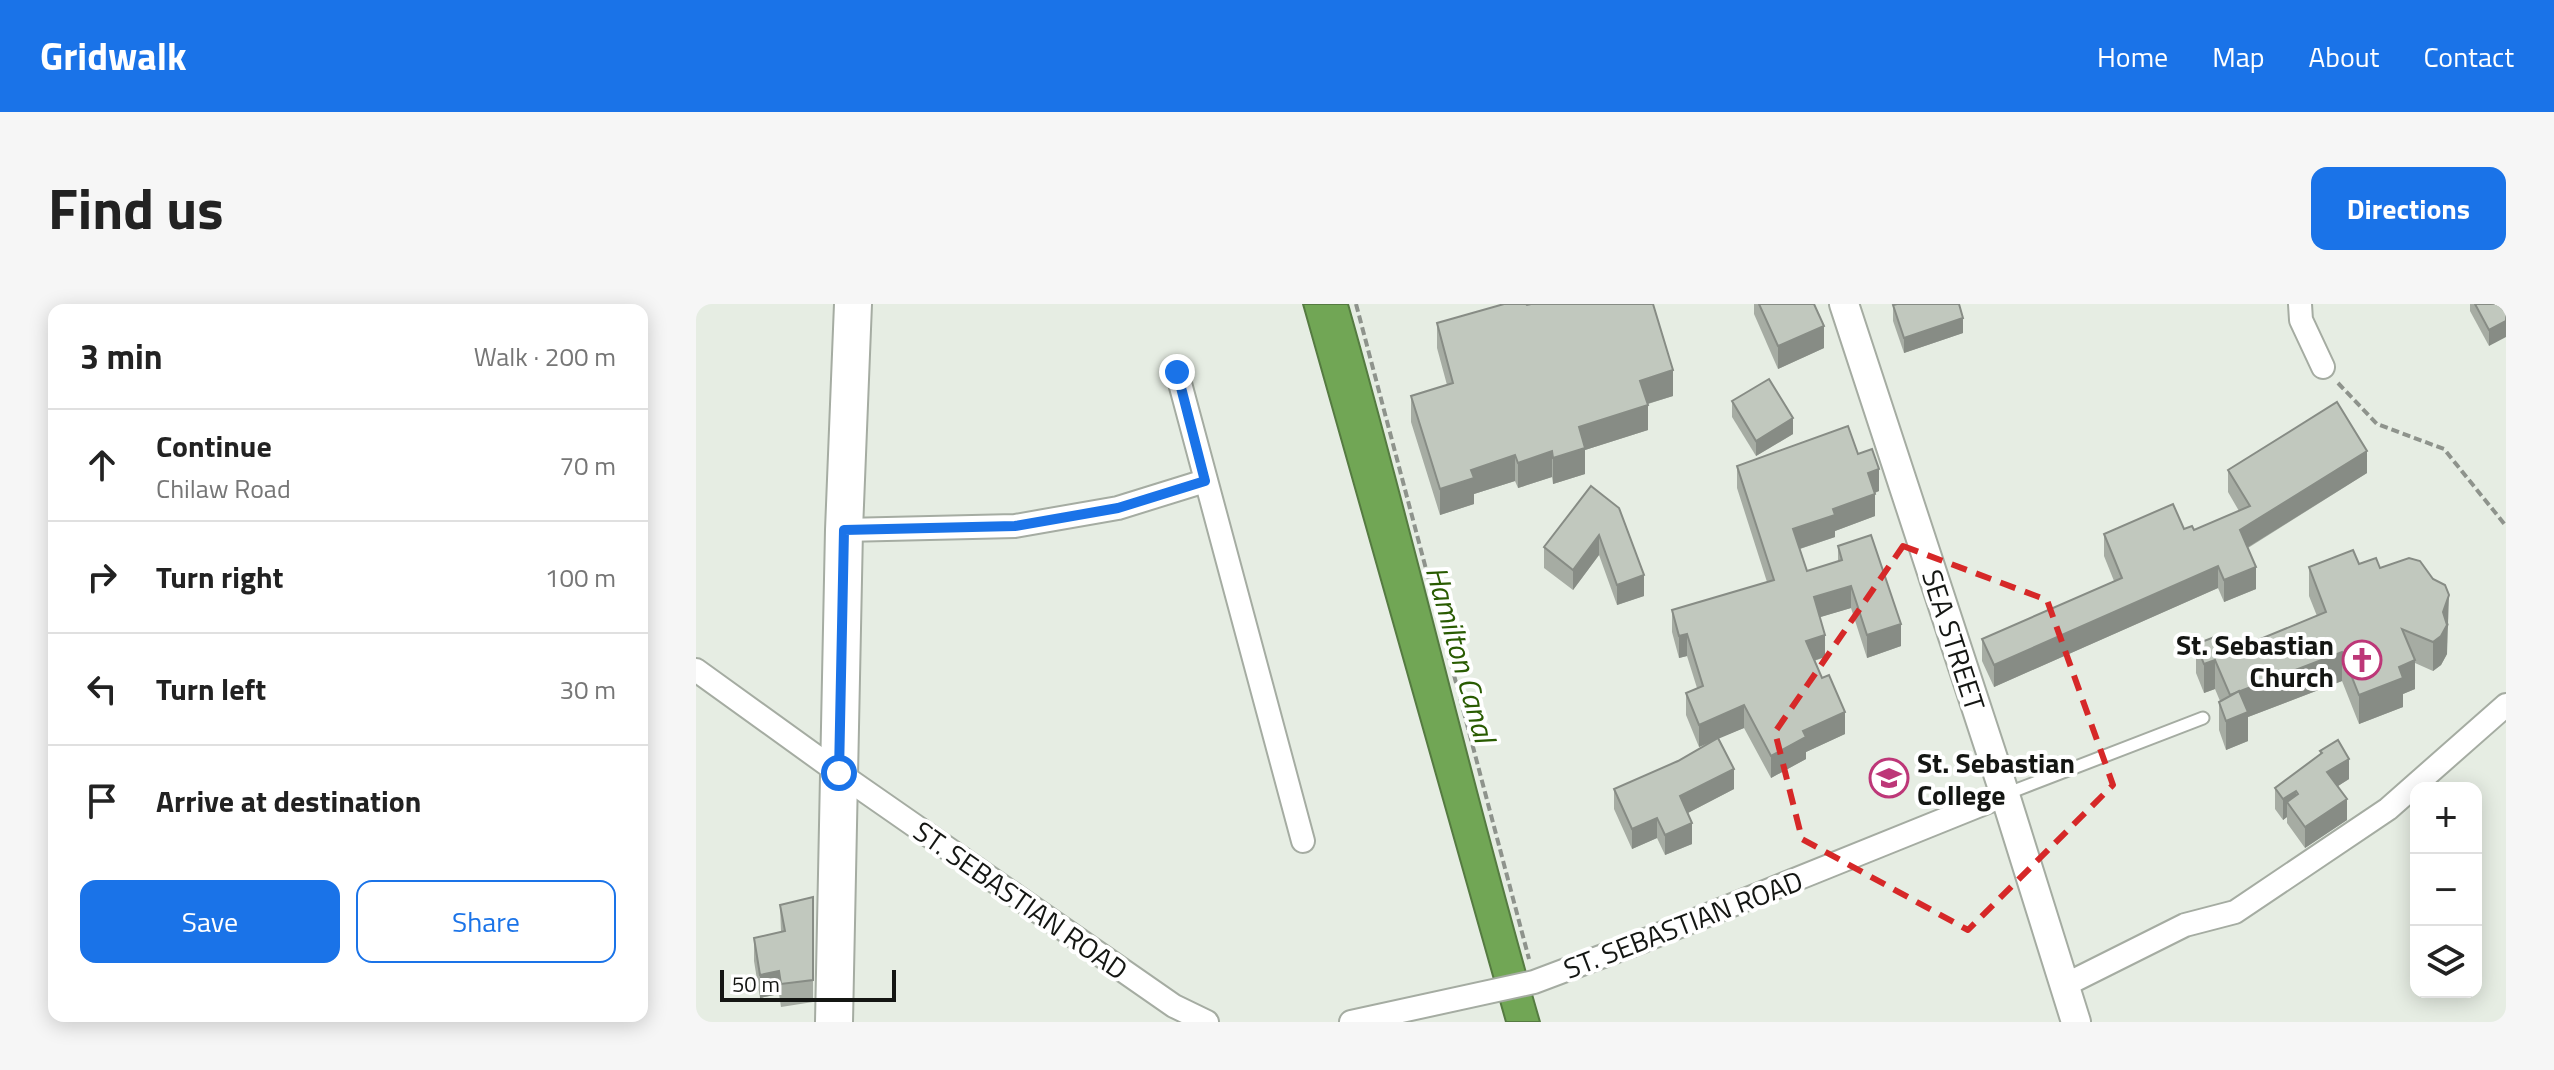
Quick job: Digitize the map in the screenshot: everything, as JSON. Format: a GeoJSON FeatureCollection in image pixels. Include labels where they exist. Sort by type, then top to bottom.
{"type":"FeatureCollection","features":[{"type":"Feature","properties":{"kind":"main road"},"geometry":{"type":"LineString","coordinates":[[834,1022],[844,530],[853,304]]}},
{"type":"Feature","properties":{"kind":"street","name":"SEA STREET"},"geometry":{"type":"LineString","coordinates":[[1844,304],[2076,1022]]}},
{"type":"Feature","properties":{"kind":"street"},"geometry":{"type":"LineString","coordinates":[[2300,304],[2301,320],[2323,367]]}},
{"type":"Feature","properties":{"kind":"street"},"geometry":{"type":"LineString","coordinates":[[1177,372],[1303,841]]}},
{"type":"Feature","properties":{"kind":"street"},"geometry":{"type":"LineString","coordinates":[[844,530],[1015,526],[1118,508],[1205,481]]}},
{"type":"Feature","properties":{"kind":"street","name":"ST. SEBASTIAN ROAD"},"geometry":{"type":"LineString","coordinates":[[696,670],[1174,1006],[1207,1022]]}},
{"type":"Feature","properties":{"kind":"street"},"geometry":{"type":"LineString","coordinates":[[2065,985],[2185,925],[2235,912],[2388,809],[2506,705]]}},
{"type":"Feature","properties":{"kind":"street","name":"ST. SEBASTIAN ROAD"},"geometry":{"type":"LineString","coordinates":[[1351,1022],[1534,982],[2005,795]]}},
{"type":"Feature","properties":{"kind":"lane"},"geometry":{"type":"LineString","coordinates":[[2005,795],[2203,718]]}},
{"type":"Feature","properties":{"kind":"path"},"geometry":{"type":"LineString","coordinates":[[1356,304],[1534,982]]}},
{"type":"Feature","properties":{"kind":"path"},"geometry":{"type":"LineString","coordinates":[[2323,367],[2377,424],[2444,449],[2506,526]]}},
{"type":"Feature","properties":{"kind":"highlighted area"},"geometry":{"type":"Polygon","coordinates":[[[1903,546],[2047,600],[2113,785],[1968,930],[1802,839],[1775,732],[1903,546]]]}},
{"type":"Feature","properties":{"kind":"shaded area"},"geometry":{"type":"Polygon","coordinates":[[[1303,304],[1348,304],[1540,1022],[1506,1022],[1303,304]]]}},
{"type":"Feature","properties":{"kind":"building"},"geometry":{"type":"Polygon","coordinates":[[[1504,304],[1653,304],[1673,370],[1640,381],[1648,405],[1579,427],[1585,448],[1553,458],[1552,451],[1518,463],[1515,455],[1471,470],[1474,478],[1440,489],[1411,396],[1453,383],[1437,323],[1504,304]]]}},
{"type":"Feature","properties":{"kind":"building"},"geometry":{"type":"Polygon","coordinates":[[[1759,304],[1814,304],[1824,326],[1778,346],[1759,304]]]}},
{"type":"Feature","properties":{"kind":"building"},"geometry":{"type":"Polygon","coordinates":[[[1959,304],[1963,318],[1904,338],[1893,305],[1959,304]]]}},
{"type":"Feature","properties":{"kind":"building"},"geometry":{"type":"Polygon","coordinates":[[[2475,304],[2506,304],[2506,321],[2489,330],[2475,304]]]}},
{"type":"Feature","properties":{"kind":"building"},"geometry":{"type":"Polygon","coordinates":[[[1769,379],[1793,418],[1756,441],[1732,401],[1769,379]]]}},
{"type":"Feature","properties":{"kind":"building"},"geometry":{"type":"Polygon","coordinates":[[[2337,402],[2367,451],[2240,530],[2256,567],[2224,580],[2218,566],[1994,665],[1982,639],[2122,578],[2104,534],[2173,504],[2184,529],[2192,526],[2194,530],[2250,506],[2228,470],[2337,402]]]}},
{"type":"Feature","properties":{"kind":"building"},"geometry":{"type":"Polygon","coordinates":[[[1848,426],[1858,454],[1872,449],[1879,469],[1868,473],[1875,494],[1833,509],[1835,515],[1793,529],[1807,571],[1842,560],[1838,546],[1871,535],[1901,624],[1867,635],[1851,586],[1814,597],[1825,635],[1806,641],[1822,678],[1829,675],[1845,712],[1803,731],[1806,737],[1771,756],[1744,705],[1699,725],[1686,693],[1703,686],[1687,634],[1679,636],[1672,610],[1774,580],[1737,466],[1848,426]]]}},
{"type":"Feature","properties":{"kind":"building"},"geometry":{"type":"Polygon","coordinates":[[[1591,486],[1619,508],[1644,575],[1617,585],[1599,535],[1573,570],[1544,547],[1591,486]]]}},
{"type":"Feature","properties":{"kind":"building"},"geometry":{"type":"Polygon","coordinates":[[[2353,550],[2359,564],[2376,558],[2380,568],[2409,558],[2420,561],[2433,579],[2445,585],[2449,595],[2443,612],[2447,625],[2441,636],[2433,642],[2402,629],[2415,660],[2399,667],[2403,678],[2359,695],[2342,652],[2230,695],[2215,660],[2204,664],[2196,644],[2217,636],[2224,654],[2326,612],[2309,567],[2353,550]]]}},
{"type":"Feature","properties":{"kind":"building"},"geometry":{"type":"Polygon","coordinates":[[[2239,691],[2248,712],[2226,721],[2219,702],[2239,691]]]}},
{"type":"Feature","properties":{"kind":"building"},"geometry":{"type":"Polygon","coordinates":[[[1718,738],[1734,769],[1680,796],[1692,823],[1665,835],[1657,818],[1632,829],[1614,789],[1678,761],[1718,738]]]}},
{"type":"Feature","properties":{"kind":"building"},"geometry":{"type":"Polygon","coordinates":[[[2338,740],[2349,759],[2327,772],[2347,799],[2305,827],[2287,802],[2298,794],[2296,791],[2283,799],[2275,788],[2338,740]]]}},
{"type":"Feature","properties":{"kind":"building"},"geometry":{"type":"Polygon","coordinates":[[[813,897],[813,980],[781,984],[779,971],[760,975],[754,938],[785,931],[780,905],[813,897]]]}},
{"type":"Feature","properties":{"kind":"place","name":"St. Sebastian Church"},"geometry":{"type":"Point","coordinates":[2362,660]}},
{"type":"Feature","properties":{"kind":"place","name":"St. Sebastian College"},"geometry":{"type":"Point","coordinates":[1889,778]}},
{"type":"Feature","properties":{"kind":"route"},"geometry":{"type":"LineString","coordinates":[[839,773],[844,530],[1015,526],[1118,508],[1205,481],[1177,372]]}},
{"type":"Feature","properties":{"kind":"water label","name":"Hamilton Canal"},"geometry":{"type":"Point","coordinates":[1461,654]}}]}
